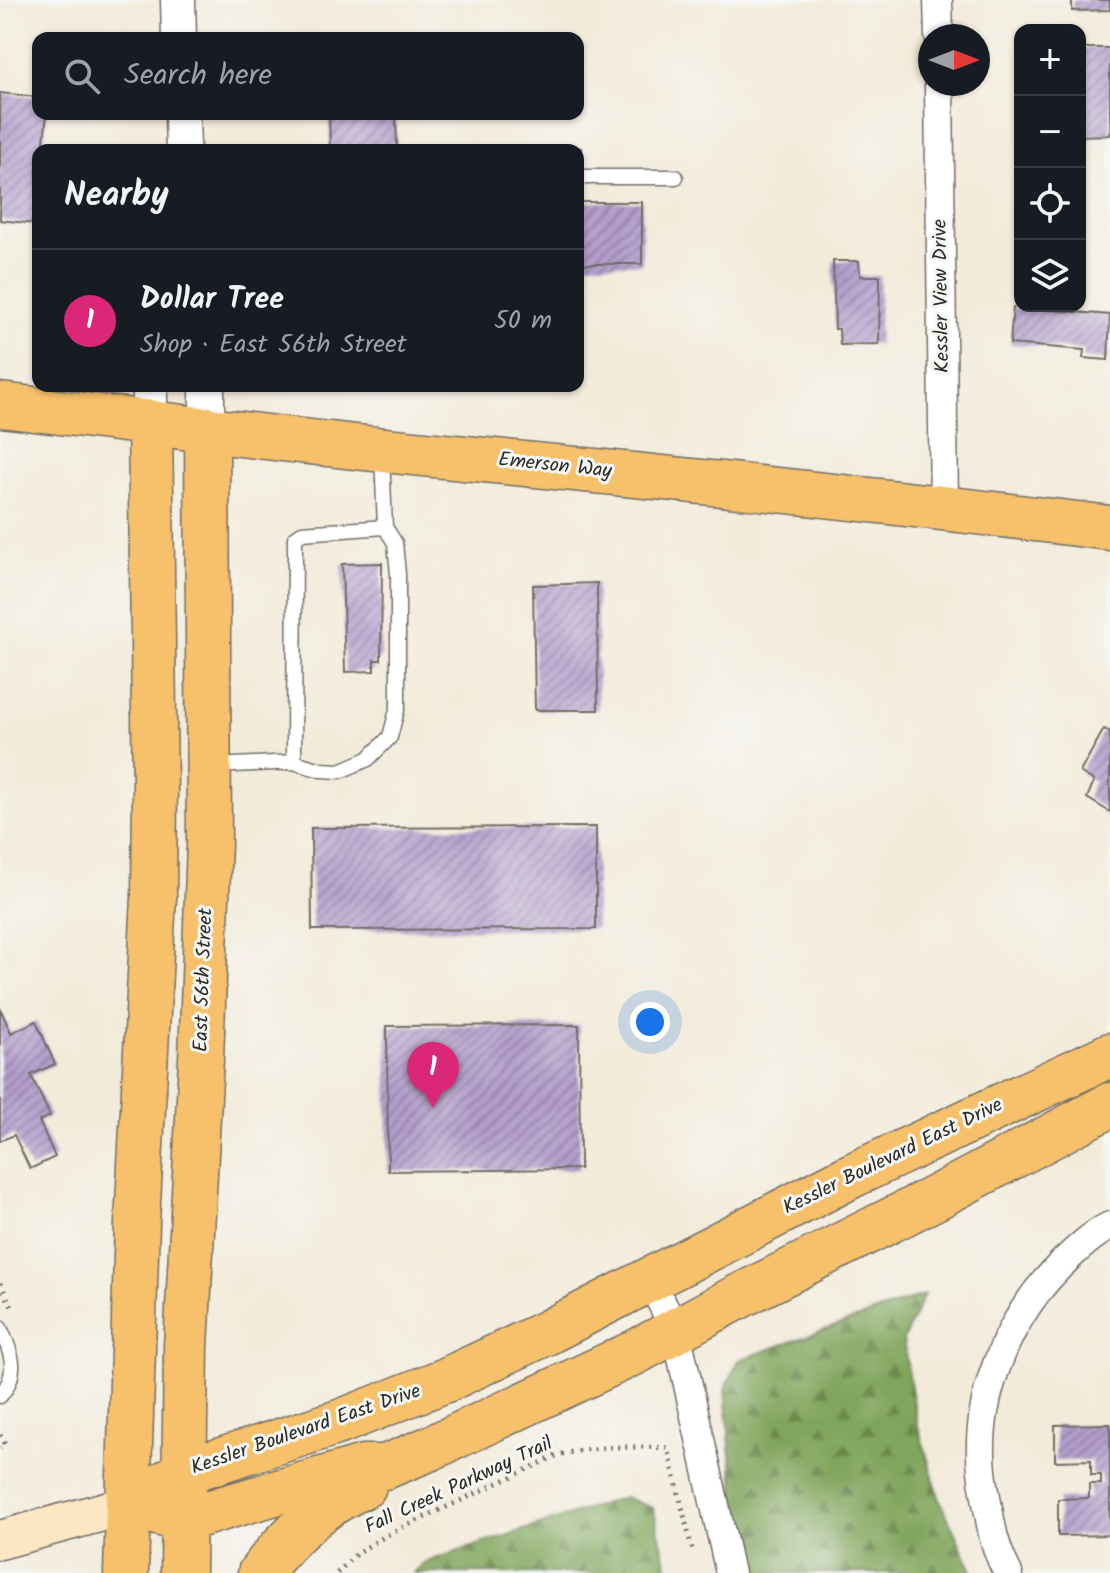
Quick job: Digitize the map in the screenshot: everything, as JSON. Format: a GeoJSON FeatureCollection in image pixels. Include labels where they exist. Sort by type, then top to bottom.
{"type":"FeatureCollection","features":[{"type":"Feature","properties":{"kind":"main road","name":"Emerson Way"},"geometry":{"type":"LineString","coordinates":[[0,405],[150,404],[207,429],[944,507],[1110,528]]}},
{"type":"Feature","properties":{"kind":"main road"},"geometry":{"type":"LineString","coordinates":[[126,1573],[138,1208],[154,897],[150,404]]}},
{"type":"Feature","properties":{"kind":"main road","name":"East 56th Street"},"geometry":{"type":"LineString","coordinates":[[183,1573],[186,1335],[201,1059],[211,766],[207,676],[207,429]]}},
{"type":"Feature","properties":{"kind":"main road","name":"Kessler Boulevard East Drive"},"geometry":{"type":"LineString","coordinates":[[128,1505],[184,1472],[342,1421],[419,1391],[546,1333],[827,1188],[1110,1055]]}},
{"type":"Feature","properties":{"kind":"main road"},"geometry":{"type":"LineString","coordinates":[[260,1573],[299,1528],[328,1505],[370,1483],[385,1467],[530,1403],[676,1331],[1110,1105]]}},
{"type":"Feature","properties":{"kind":"main road"},"geometry":{"type":"LineString","coordinates":[[0,1540],[128,1505],[183,1520],[363,1467],[385,1467]]}},
{"type":"Feature","properties":{"kind":"street"},"geometry":{"type":"LineString","coordinates":[[178,0],[179,32]]}},
{"type":"Feature","properties":{"kind":"street"},"geometry":{"type":"LineString","coordinates":[[938,0],[939,24]]}},
{"type":"Feature","properties":{"kind":"street","name":"Kessler View Drive"},"geometry":{"type":"LineString","coordinates":[[939,96],[944,507]]}},
{"type":"Feature","properties":{"kind":"street"},"geometry":{"type":"LineString","coordinates":[[182,120],[183,144]]}},
{"type":"Feature","properties":{"kind":"street","name":"East 56th Street"},"geometry":{"type":"LineString","coordinates":[[207,392],[207,429]]}},
{"type":"Feature","properties":{"kind":"street"},"geometry":{"type":"LineString","coordinates":[[1008,1573],[990,1531],[980,1467],[983,1412],[990,1384],[1004,1345],[1032,1297],[1059,1265],[1110,1226]]}},
{"type":"Feature","properties":{"kind":"street"},"geometry":{"type":"LineString","coordinates":[[650,1280],[676,1331],[730,1573]]}},
{"type":"Feature","properties":{"kind":"lane"},"geometry":{"type":"LineString","coordinates":[[584,177],[676,177]]}},
{"type":"Feature","properties":{"kind":"lane"},"geometry":{"type":"LineString","coordinates":[[211,766],[294,762],[321,770],[346,770],[381,748],[395,726],[399,691],[397,557],[395,543],[385,527],[382,449]]}},
{"type":"Feature","properties":{"kind":"lane"},"geometry":{"type":"LineString","coordinates":[[294,762],[295,538],[302,533],[385,527]]}},
{"type":"Feature","properties":{"kind":"lane"},"geometry":{"type":"LineString","coordinates":[[0,1328],[12,1352],[14,1376],[0,1396]]}},
{"type":"Feature","properties":{"kind":"path"},"geometry":{"type":"LineString","coordinates":[[0,1435],[5,1444],[0,1448]]}},
{"type":"Feature","properties":{"kind":"path","name":"Fall Creek Parkway Trail"},"geometry":{"type":"LineString","coordinates":[[337,1573],[358,1552],[389,1534],[558,1455],[588,1447],[616,1446],[668,1448],[695,1562]]}},
{"type":"Feature","properties":{"kind":"green space"},"geometry":{"type":"Polygon","coordinates":[[[924,1295],[903,1340],[917,1423],[940,1500],[973,1573],[752,1573],[735,1501],[725,1389],[739,1360],[924,1295]]]}},
{"type":"Feature","properties":{"kind":"green space"},"geometry":{"type":"Polygon","coordinates":[[[624,1497],[653,1508],[669,1573],[414,1573],[426,1562],[624,1497]]]}},
{"type":"Feature","properties":{"kind":"building"},"geometry":{"type":"Polygon","coordinates":[[[1072,0],[1110,0],[1110,10],[1072,11],[1072,0]]]}},
{"type":"Feature","properties":{"kind":"building"},"geometry":{"type":"Polygon","coordinates":[[[1086,48],[1110,48],[1110,135],[1086,136],[1086,48]]]}},
{"type":"Feature","properties":{"kind":"building"},"geometry":{"type":"Polygon","coordinates":[[[0,93],[32,96],[32,120],[46,120],[44,144],[32,144],[32,224],[0,220],[0,93]]]}},
{"type":"Feature","properties":{"kind":"building"},"geometry":{"type":"Polygon","coordinates":[[[329,120],[396,120],[397,144],[330,144],[329,120]]]}},
{"type":"Feature","properties":{"kind":"building"},"geometry":{"type":"Polygon","coordinates":[[[584,202],[642,202],[642,264],[584,264],[584,202]]]}},
{"type":"Feature","properties":{"kind":"building"},"geometry":{"type":"Polygon","coordinates":[[[833,261],[859,261],[860,276],[880,276],[879,344],[840,345],[839,329],[835,329],[833,261]]]}},
{"type":"Feature","properties":{"kind":"building"},"geometry":{"type":"Polygon","coordinates":[[[1013,307],[1014,312],[1110,315],[1108,360],[1083,358],[1084,350],[1010,344],[1013,307]]]}},
{"type":"Feature","properties":{"kind":"building"},"geometry":{"type":"Polygon","coordinates":[[[382,563],[381,660],[374,660],[374,671],[345,672],[342,564],[382,563]]]}},
{"type":"Feature","properties":{"kind":"building"},"geometry":{"type":"Polygon","coordinates":[[[597,583],[598,710],[535,710],[533,585],[597,583]]]}},
{"type":"Feature","properties":{"kind":"building"},"geometry":{"type":"Polygon","coordinates":[[[1104,729],[1110,732],[1110,812],[1087,798],[1094,781],[1080,772],[1104,729]]]}},
{"type":"Feature","properties":{"kind":"building"},"geometry":{"type":"Polygon","coordinates":[[[596,827],[596,929],[312,930],[311,828],[596,827]]]}},
{"type":"Feature","properties":{"kind":"building"},"geometry":{"type":"Polygon","coordinates":[[[0,1008],[11,1033],[36,1021],[55,1064],[31,1075],[50,1116],[39,1121],[55,1157],[30,1169],[14,1135],[0,1141],[0,1008]]]}},
{"type":"Feature","properties":{"kind":"building"},"geometry":{"type":"Polygon","coordinates":[[[579,1025],[580,1169],[388,1171],[387,1026],[579,1025]]]}},
{"type":"Feature","properties":{"kind":"building"},"geometry":{"type":"Polygon","coordinates":[[[1110,1424],[1110,1535],[1058,1536],[1058,1499],[1089,1498],[1089,1484],[1101,1484],[1101,1475],[1091,1475],[1091,1460],[1055,1461],[1055,1425],[1110,1424]]]}},
{"type":"Feature","properties":{"kind":"place","name":"Dollar Tree"},"geometry":{"type":"Point","coordinates":[433,1108]}}]}
